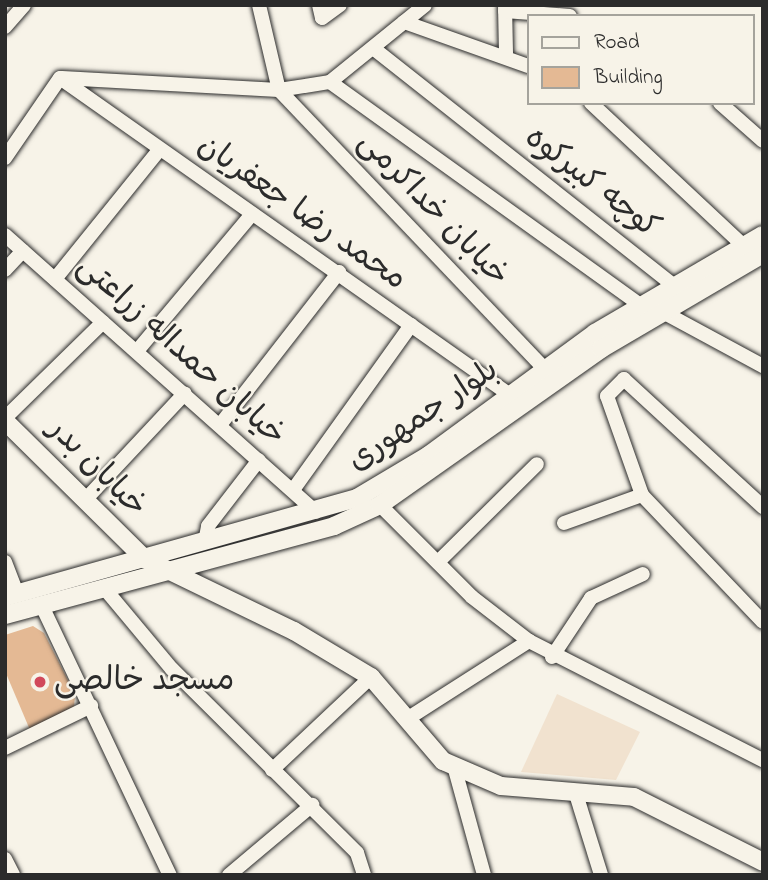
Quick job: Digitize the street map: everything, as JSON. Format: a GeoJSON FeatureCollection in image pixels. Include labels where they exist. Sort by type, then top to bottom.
{"type":"FeatureCollection","features":[{"type":"Feature","properties":{"kind":"street"},"geometry":{"type":"LineString","coordinates":[[5,27],[24,5]]}},
{"type":"Feature","properties":{"kind":"street"},"geometry":{"type":"LineString","coordinates":[[259,5],[279,90]]}},
{"type":"Feature","properties":{"kind":"street"},"geometry":{"type":"LineString","coordinates":[[320,12],[340,5]]}},
{"type":"Feature","properties":{"kind":"street"},"geometry":{"type":"LineString","coordinates":[[5,158],[60,78],[279,90],[330,82],[425,5]]}},
{"type":"Feature","properties":{"kind":"street"},"geometry":{"type":"LineString","coordinates":[[506,53],[505,8],[554,14]]}},
{"type":"Feature","properties":{"kind":"street"},"geometry":{"type":"LineString","coordinates":[[404,22],[506,53],[526,65]]}},
{"type":"Feature","properties":{"kind":"street","name":"کوچه کبیرکوه"},"geometry":{"type":"LineString","coordinates":[[373,48],[676,286]]}},
{"type":"Feature","properties":{"kind":"street","name":"محمد رضا جعفریان"},"geometry":{"type":"LineString","coordinates":[[60,78],[510,395]]}},
{"type":"Feature","properties":{"kind":"street"},"geometry":{"type":"LineString","coordinates":[[330,82],[642,306]]}},
{"type":"Feature","properties":{"kind":"street","name":"خیابان خداکرمی"},"geometry":{"type":"LineString","coordinates":[[279,90],[550,375]]}},
{"type":"Feature","properties":{"kind":"street"},"geometry":{"type":"LineString","coordinates":[[593,105],[744,246]]}},
{"type":"Feature","properties":{"kind":"street"},"geometry":{"type":"LineString","coordinates":[[722,105],[763,141]]}},
{"type":"Feature","properties":{"kind":"street"},"geometry":{"type":"LineString","coordinates":[[55,279],[159,150]]}},
{"type":"Feature","properties":{"kind":"street"},"geometry":{"type":"LineString","coordinates":[[137,351],[253,214]]}},
{"type":"Feature","properties":{"kind":"street","name":"خیابان حمداله زراعتی"},"geometry":{"type":"LineString","coordinates":[[5,235],[316,512]]}},
{"type":"Feature","properties":{"kind":"street","name":"بلوار جمهوری"},"geometry":{"type":"LineString","coordinates":[[5,615],[334,526],[380,505],[642,306],[763,235]]}},
{"type":"Feature","properties":{"kind":"street"},"geometry":{"type":"LineString","coordinates":[[5,270],[23,251]]}},
{"type":"Feature","properties":{"kind":"street","name":"بلوار جمهوری"},"geometry":{"type":"LineString","coordinates":[[11,595],[316,512],[383,485],[510,395],[763,254]]}},
{"type":"Feature","properties":{"kind":"street"},"geometry":{"type":"LineString","coordinates":[[220,425],[339,272]]}},
{"type":"Feature","properties":{"kind":"street"},"geometry":{"type":"LineString","coordinates":[[663,312],[763,366]]}},
{"type":"Feature","properties":{"kind":"street"},"geometry":{"type":"LineString","coordinates":[[5,419],[103,322]]}},
{"type":"Feature","properties":{"kind":"street"},"geometry":{"type":"LineString","coordinates":[[293,490],[411,325]]}},
{"type":"Feature","properties":{"kind":"street"},"geometry":{"type":"LineString","coordinates":[[763,507],[624,379],[607,396],[642,495],[763,622]]}},
{"type":"Feature","properties":{"kind":"street"},"geometry":{"type":"LineString","coordinates":[[85,500],[185,393]]}},
{"type":"Feature","properties":{"kind":"street","name":"خیابان بدر"},"geometry":{"type":"LineString","coordinates":[[5,419],[145,559],[167,572],[294,631],[370,677],[454,766]]}},
{"type":"Feature","properties":{"kind":"street"},"geometry":{"type":"LineString","coordinates":[[205,542],[208,526],[259,460]]}},
{"type":"Feature","properties":{"kind":"street"},"geometry":{"type":"LineString","coordinates":[[438,562],[537,464]]}},
{"type":"Feature","properties":{"kind":"street"},"geometry":{"type":"LineString","coordinates":[[564,523],[642,495]]}},
{"type":"Feature","properties":{"kind":"street"},"geometry":{"type":"LineString","coordinates":[[380,505],[438,562],[529,641],[552,657],[763,760]]}},
{"type":"Feature","properties":{"kind":"street"},"geometry":{"type":"LineString","coordinates":[[5,562],[11,595]]}},
{"type":"Feature","properties":{"kind":"street"},"geometry":{"type":"LineString","coordinates":[[552,657],[591,598],[643,574]]}},
{"type":"Feature","properties":{"kind":"street"},"geometry":{"type":"LineString","coordinates":[[105,589],[172,669],[272,770],[312,805],[357,853],[364,875]]}},
{"type":"Feature","properties":{"kind":"street"},"geometry":{"type":"LineString","coordinates":[[41,606],[170,875]]}},
{"type":"Feature","properties":{"kind":"street"},"geometry":{"type":"LineString","coordinates":[[407,719],[529,641]]}},
{"type":"Feature","properties":{"kind":"street"},"geometry":{"type":"LineString","coordinates":[[272,770],[370,677]]}},
{"type":"Feature","properties":{"kind":"street"},"geometry":{"type":"LineString","coordinates":[[5,748],[91,706]]}},
{"type":"Feature","properties":{"kind":"street"},"geometry":{"type":"LineString","coordinates":[[454,766],[501,786],[635,797],[763,862]]}},
{"type":"Feature","properties":{"kind":"street"},"geometry":{"type":"LineString","coordinates":[[454,766],[484,875]]}},
{"type":"Feature","properties":{"kind":"street"},"geometry":{"type":"LineString","coordinates":[[576,794],[601,875]]}},
{"type":"Feature","properties":{"kind":"street"},"geometry":{"type":"LineString","coordinates":[[237,872],[312,805]]}},
{"type":"Feature","properties":{"kind":"street"},"geometry":{"type":"LineString","coordinates":[[5,859],[13,875]]}},
{"type":"Feature","properties":{"kind":"shaded area"},"geometry":{"type":"Polygon","coordinates":[[[557,694],[640,732],[616,780],[521,772],[557,694]]]}},
{"type":"Feature","properties":{"kind":"building","name":"مسجد خالصی"},"geometry":{"type":"Polygon","coordinates":[[[33,626],[44,633],[75,694],[74,709],[30,730],[5,671],[5,635],[33,626]]]}},
{"type":"Feature","properties":{"kind":"place","name":"مسجد خالصی"},"geometry":{"type":"Point","coordinates":[40,682]}}]}
